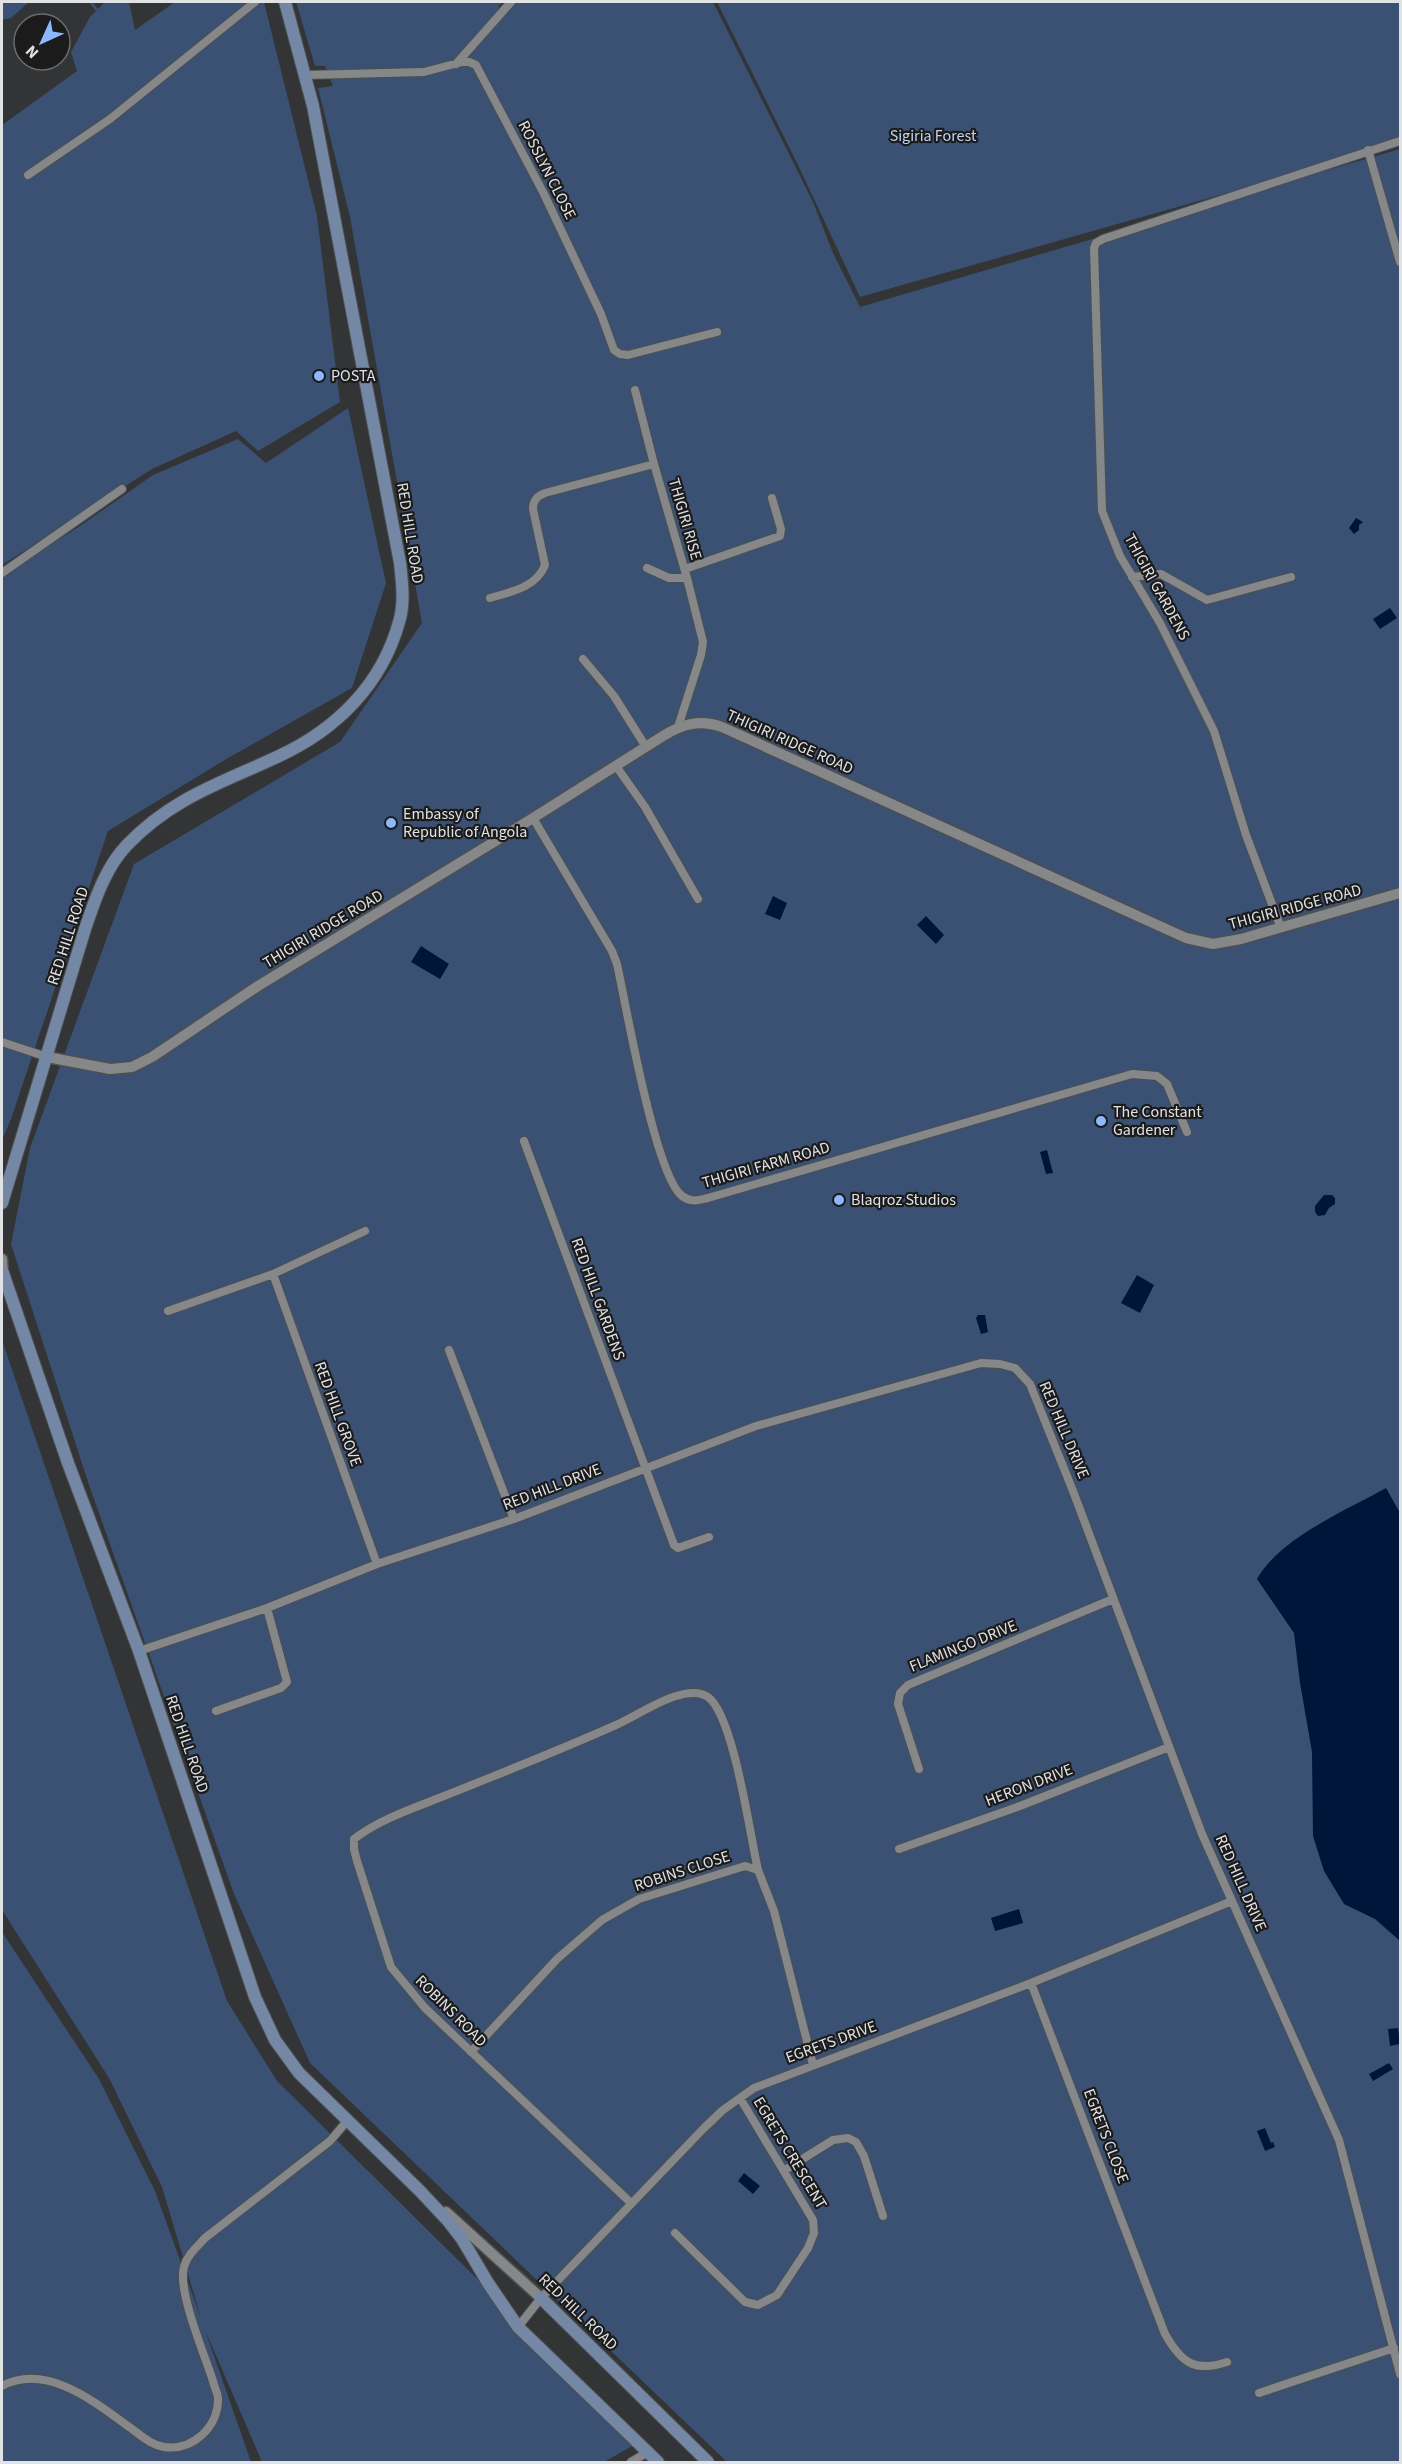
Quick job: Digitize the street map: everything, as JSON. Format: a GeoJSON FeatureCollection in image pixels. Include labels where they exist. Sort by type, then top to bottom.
{"type":"FeatureCollection","features":[{"type":"Feature","properties":{"kind":"main road","name":"RED HILL ROAD"},"geometry":{"type":"LineString","coordinates":[[2,1203],[97,894],[114,862],[125,847],[159,816],[188,796],[305,743],[339,718],[362,696],[382,666],[400,621],[403,594],[400,563],[306,75],[285,2]]}},
{"type":"Feature","properties":{"kind":"main road","name":"RED HILL ROAD"},"geometry":{"type":"LineString","coordinates":[[3,1273],[68,1463],[139,1651],[265,2021],[274,2040],[299,2073],[420,2191],[462,2239],[497,2299],[518,2327],[658,2463]]}},
{"type":"Feature","properties":{"kind":"main road","name":"RED HILL ROAD"},"geometry":{"type":"LineString","coordinates":[[541,2298],[708,2463]]}},
{"type":"Feature","properties":{"kind":"street"},"geometry":{"type":"LineString","coordinates":[[28,174],[110,119],[255,2]]}},
{"type":"Feature","properties":{"kind":"street"},"geometry":{"type":"LineString","coordinates":[[306,75],[424,72],[456,64],[512,2]]}},
{"type":"Feature","properties":{"kind":"street","name":"ROSSLYN CLOSE"},"geometry":{"type":"LineString","coordinates":[[456,64],[469,62],[476,65],[480,71],[552,213],[615,350],[620,354],[628,355],[717,332]]}},
{"type":"Feature","properties":{"kind":"street"},"geometry":{"type":"LineString","coordinates":[[1401,141],[1368,150],[1401,262]]}},
{"type":"Feature","properties":{"kind":"street","name":"THIGIRI GARDENS"},"geometry":{"type":"LineString","coordinates":[[1281,928],[1246,835],[1215,731],[1160,623],[1132,577],[1106,523],[1100,499],[1093,255],[1096,243],[1368,150]]}},
{"type":"Feature","properties":{"kind":"street"},"geometry":{"type":"LineString","coordinates":[[635,390],[654,464]]}},
{"type":"Feature","properties":{"kind":"street","name":"THIGIRI RISE"},"geometry":{"type":"LineString","coordinates":[[490,597],[521,589],[543,571],[545,565],[533,509],[533,502],[536,498],[545,493],[654,464],[703,642],[678,727]]}},
{"type":"Feature","properties":{"kind":"street"},"geometry":{"type":"LineString","coordinates":[[2,573],[122,489]]}},
{"type":"Feature","properties":{"kind":"street"},"geometry":{"type":"LineString","coordinates":[[647,568],[669,578],[686,574],[776,539],[780,536],[782,529],[772,498]]}},
{"type":"Feature","properties":{"kind":"street"},"geometry":{"type":"LineString","coordinates":[[1132,577],[1161,574],[1207,600],[1291,577]]}},
{"type":"Feature","properties":{"kind":"street"},"geometry":{"type":"LineString","coordinates":[[583,659],[614,696],[646,747]]}},
{"type":"Feature","properties":{"kind":"street","name":"THIGIRI RIDGE ROAD"},"geometry":{"type":"LineString","coordinates":[[47,1057],[110,1069],[132,1067],[258,986],[678,727],[706,723],[722,727],[1186,938],[1213,944],[1281,928],[1401,893]]}},
{"type":"Feature","properties":{"kind":"street"},"geometry":{"type":"LineString","coordinates":[[616,766],[645,807],[698,899]]}},
{"type":"Feature","properties":{"kind":"street","name":"THIGIRI FARM ROAD"},"geometry":{"type":"LineString","coordinates":[[533,818],[612,951],[617,964],[663,1164],[672,1185],[687,1199],[695,1201],[708,1198],[1132,1074],[1157,1076],[1167,1084],[1187,1132]]}},
{"type":"Feature","properties":{"kind":"street"},"geometry":{"type":"LineString","coordinates":[[2,1042],[47,1057]]}},
{"type":"Feature","properties":{"kind":"street","name":"RED HILL GARDENS"},"geometry":{"type":"LineString","coordinates":[[524,1141],[674,1545],[678,1548],[709,1537]]}},
{"type":"Feature","properties":{"kind":"street"},"geometry":{"type":"LineString","coordinates":[[168,1311],[273,1274],[365,1231]]}},
{"type":"Feature","properties":{"kind":"street","name":"RED HILL ROAD"},"geometry":{"type":"LineString","coordinates":[[2,1258],[3,1273]]}},
{"type":"Feature","properties":{"kind":"street","name":"RED HILL GROVE"},"geometry":{"type":"LineString","coordinates":[[273,1274],[376,1564]]}},
{"type":"Feature","properties":{"kind":"street"},"geometry":{"type":"LineString","coordinates":[[449,1350],[514,1519]]}},
{"type":"Feature","properties":{"kind":"street","name":"RED HILL DRIVE"},"geometry":{"type":"LineString","coordinates":[[139,1651],[267,1608],[376,1564],[514,1519],[756,1426],[981,1363],[1010,1366],[1022,1374],[1030,1384],[1073,1491],[1169,1747],[1232,1901],[1339,2140],[1401,2374]]}},
{"type":"Feature","properties":{"kind":"street","name":"FLAMINGO DRIVE"},"geometry":{"type":"LineString","coordinates":[[919,1770],[898,1704],[900,1694],[908,1685],[1113,1599]]}},
{"type":"Feature","properties":{"kind":"street"},"geometry":{"type":"LineString","coordinates":[[216,1711],[281,1688],[286,1684],[286,1675],[267,1608]]}},
{"type":"Feature","properties":{"kind":"street","name":"ROBINS ROAD"},"geometry":{"type":"LineString","coordinates":[[632,2203],[416,1999],[392,1967],[354,1849],[354,1839],[366,1829],[619,1725],[672,1697],[695,1693],[708,1697],[718,1709],[729,1736],[758,1870]]}},
{"type":"Feature","properties":{"kind":"street","name":"HERON DRIVE"},"geometry":{"type":"LineString","coordinates":[[899,1850],[1020,1806],[1169,1747]]}},
{"type":"Feature","properties":{"kind":"street","name":"ROBINS CLOSE"},"geometry":{"type":"LineString","coordinates":[[471,2052],[557,1959],[602,1920],[639,1899],[746,1866],[758,1870]]}},
{"type":"Feature","properties":{"kind":"street"},"geometry":{"type":"LineString","coordinates":[[758,1870],[774,1911],[813,2065]]}},
{"type":"Feature","properties":{"kind":"street","name":"EGRETS DRIVE"},"geometry":{"type":"LineString","coordinates":[[518,2327],[541,2298],[704,2128],[754,2088],[1031,1983],[1232,1901]]}},
{"type":"Feature","properties":{"kind":"street","name":"EGRETS CLOSE"},"geometry":{"type":"LineString","coordinates":[[1031,1983],[1165,2334],[1173,2349],[1197,2367],[1212,2367],[1227,2362]]}},
{"type":"Feature","properties":{"kind":"street","name":"EGRETS CRESCENT"},"geometry":{"type":"LineString","coordinates":[[675,2233],[745,2301],[758,2305],[777,2295],[808,2248],[814,2233],[813,2220],[740,2098]]}},
{"type":"Feature","properties":{"kind":"street"},"geometry":{"type":"LineString","coordinates":[[2,2386],[27,2377],[50,2380],[69,2388],[148,2442],[165,2447],[194,2442],[214,2420],[218,2398],[183,2288],[183,2268],[190,2254],[205,2238],[330,2141],[348,2120]]}},
{"type":"Feature","properties":{"kind":"street"},"geometry":{"type":"LineString","coordinates":[[785,2170],[833,2140],[848,2138],[856,2142],[864,2156],[883,2216]]}},
{"type":"Feature","properties":{"kind":"street","name":"RED HILL ROAD"},"geometry":{"type":"LineString","coordinates":[[420,2191],[472,2234],[541,2298]]}},
{"type":"Feature","properties":{"kind":"street"},"geometry":{"type":"LineString","coordinates":[[1259,2393],[1394,2348]]}},
{"type":"Feature","properties":{"kind":"street"},"geometry":{"type":"LineString","coordinates":[[631,2463],[648,2452]]}},
{"type":"Feature","properties":{"kind":"green space"},"geometry":{"type":"Polygon","coordinates":[[[2,2],[29,2],[18,12],[12,12],[11,18],[2,20],[2,2]]]}},
{"type":"Feature","properties":{"kind":"green space"},"geometry":{"type":"Polygon","coordinates":[[[89,2],[92,2],[98,9],[105,2],[129,2],[135,30],[175,2],[264,2],[317,216],[340,402],[258,451],[236,431],[152,469],[2,565],[2,125],[77,71],[72,50],[90,17],[96,11],[89,2]]]}},
{"type":"Feature","properties":{"kind":"green space"},"geometry":{"type":"Polygon","coordinates":[[[296,2],[502,2],[498,7],[505,12],[509,2],[713,2],[813,202],[833,253],[860,307],[1400,149],[1400,2462],[727,2462],[310,2063],[234,1894],[89,1485],[11,1244],[30,1148],[134,864],[340,742],[422,623],[350,217],[318,88],[333,86],[325,66],[315,66],[296,2]]]}},
{"type":"Feature","properties":{"kind":"green space","name":"Sigiria Forest"},"geometry":{"type":"Polygon","coordinates":[[[717,2],[1400,2],[1400,144],[860,297],[717,2]]]}},
{"type":"Feature","properties":{"kind":"green space"},"geometry":{"type":"Polygon","coordinates":[[[348,408],[386,583],[352,688],[228,758],[108,831],[2,1140],[2,575],[80,526],[153,475],[238,439],[266,463],[348,408]]]}},
{"type":"Feature","properties":{"kind":"green space"},"geometry":{"type":"Polygon","coordinates":[[[2,1340],[227,2001],[277,2081],[641,2441],[604,2462],[262,2462],[205,2330],[251,2462],[2,2462],[2,1932],[99,2079],[155,2191],[201,2318],[162,2187],[109,2078],[2,1910],[2,1340]]]}},
{"type":"Feature","properties":{"kind":"shaded area"},"geometry":{"type":"Polygon","coordinates":[[[1356,518],[1363,522],[1354,534],[1349,528],[1356,518]]]}},
{"type":"Feature","properties":{"kind":"shaded area"},"geometry":{"type":"Polygon","coordinates":[[[1390,608],[1397,618],[1380,629],[1373,619],[1390,608]]]}},
{"type":"Feature","properties":{"kind":"shaded area"},"geometry":{"type":"Polygon","coordinates":[[[773,896],[787,903],[780,920],[765,914],[773,896]]]}},
{"type":"Feature","properties":{"kind":"shaded area"},"geometry":{"type":"Polygon","coordinates":[[[926,916],[944,935],[936,944],[917,925],[926,916]]]}},
{"type":"Feature","properties":{"kind":"shaded area"},"geometry":{"type":"Polygon","coordinates":[[[421,946],[449,964],[440,979],[411,962],[421,946]]]}},
{"type":"Feature","properties":{"kind":"shaded area"},"geometry":{"type":"Polygon","coordinates":[[[1047,1150],[1053,1173],[1046,1174],[1040,1152],[1047,1150]]]}},
{"type":"Feature","properties":{"kind":"shaded area"},"geometry":{"type":"Polygon","coordinates":[[[1324,1195],[1332,1195],[1335,1198],[1335,1204],[1325,1215],[1318,1216],[1315,1206],[1324,1195]]]}},
{"type":"Feature","properties":{"kind":"shaded area"},"geometry":{"type":"Polygon","coordinates":[[[1137,1275],[1154,1285],[1140,1313],[1121,1303],[1137,1275]]]}},
{"type":"Feature","properties":{"kind":"shaded area"},"geometry":{"type":"Polygon","coordinates":[[[978,1315],[985,1315],[988,1332],[981,1334],[976,1318],[978,1315]]]}},
{"type":"Feature","properties":{"kind":"shaded area"},"geometry":{"type":"Polygon","coordinates":[[[1386,1488],[1400,1513],[1400,1941],[1375,1919],[1344,1904],[1324,1871],[1313,1836],[1312,1752],[1294,1633],[1257,1579],[1267,1564],[1297,1538],[1386,1488]]]}},
{"type":"Feature","properties":{"kind":"shaded area"},"geometry":{"type":"Polygon","coordinates":[[[1019,1909],[1023,1923],[995,1931],[991,1918],[1019,1909]]]}},
{"type":"Feature","properties":{"kind":"shaded area"},"geometry":{"type":"Polygon","coordinates":[[[1398,2028],[1400,2044],[1390,2046],[1388,2029],[1398,2028]]]}},
{"type":"Feature","properties":{"kind":"shaded area"},"geometry":{"type":"Polygon","coordinates":[[[1389,2063],[1393,2069],[1373,2081],[1369,2074],[1389,2063]]]}},
{"type":"Feature","properties":{"kind":"shaded area"},"geometry":{"type":"Polygon","coordinates":[[[1265,2128],[1275,2147],[1265,2151],[1257,2131],[1265,2128]]]}},
{"type":"Feature","properties":{"kind":"shaded area"},"geometry":{"type":"Polygon","coordinates":[[[744,2173],[760,2186],[753,2194],[738,2181],[744,2173]]]}},
{"type":"Feature","properties":{"kind":"place","name":"POSTA"},"geometry":{"type":"Point","coordinates":[319,376]}},
{"type":"Feature","properties":{"kind":"place","name":"Embassy of Republic of Angola"},"geometry":{"type":"Point","coordinates":[391,823]}},
{"type":"Feature","properties":{"kind":"place","name":"The Constant Gardener"},"geometry":{"type":"Point","coordinates":[1101,1121]}},
{"type":"Feature","properties":{"kind":"place","name":"Blaqroz Studios"},"geometry":{"type":"Point","coordinates":[839,1200]}}]}
